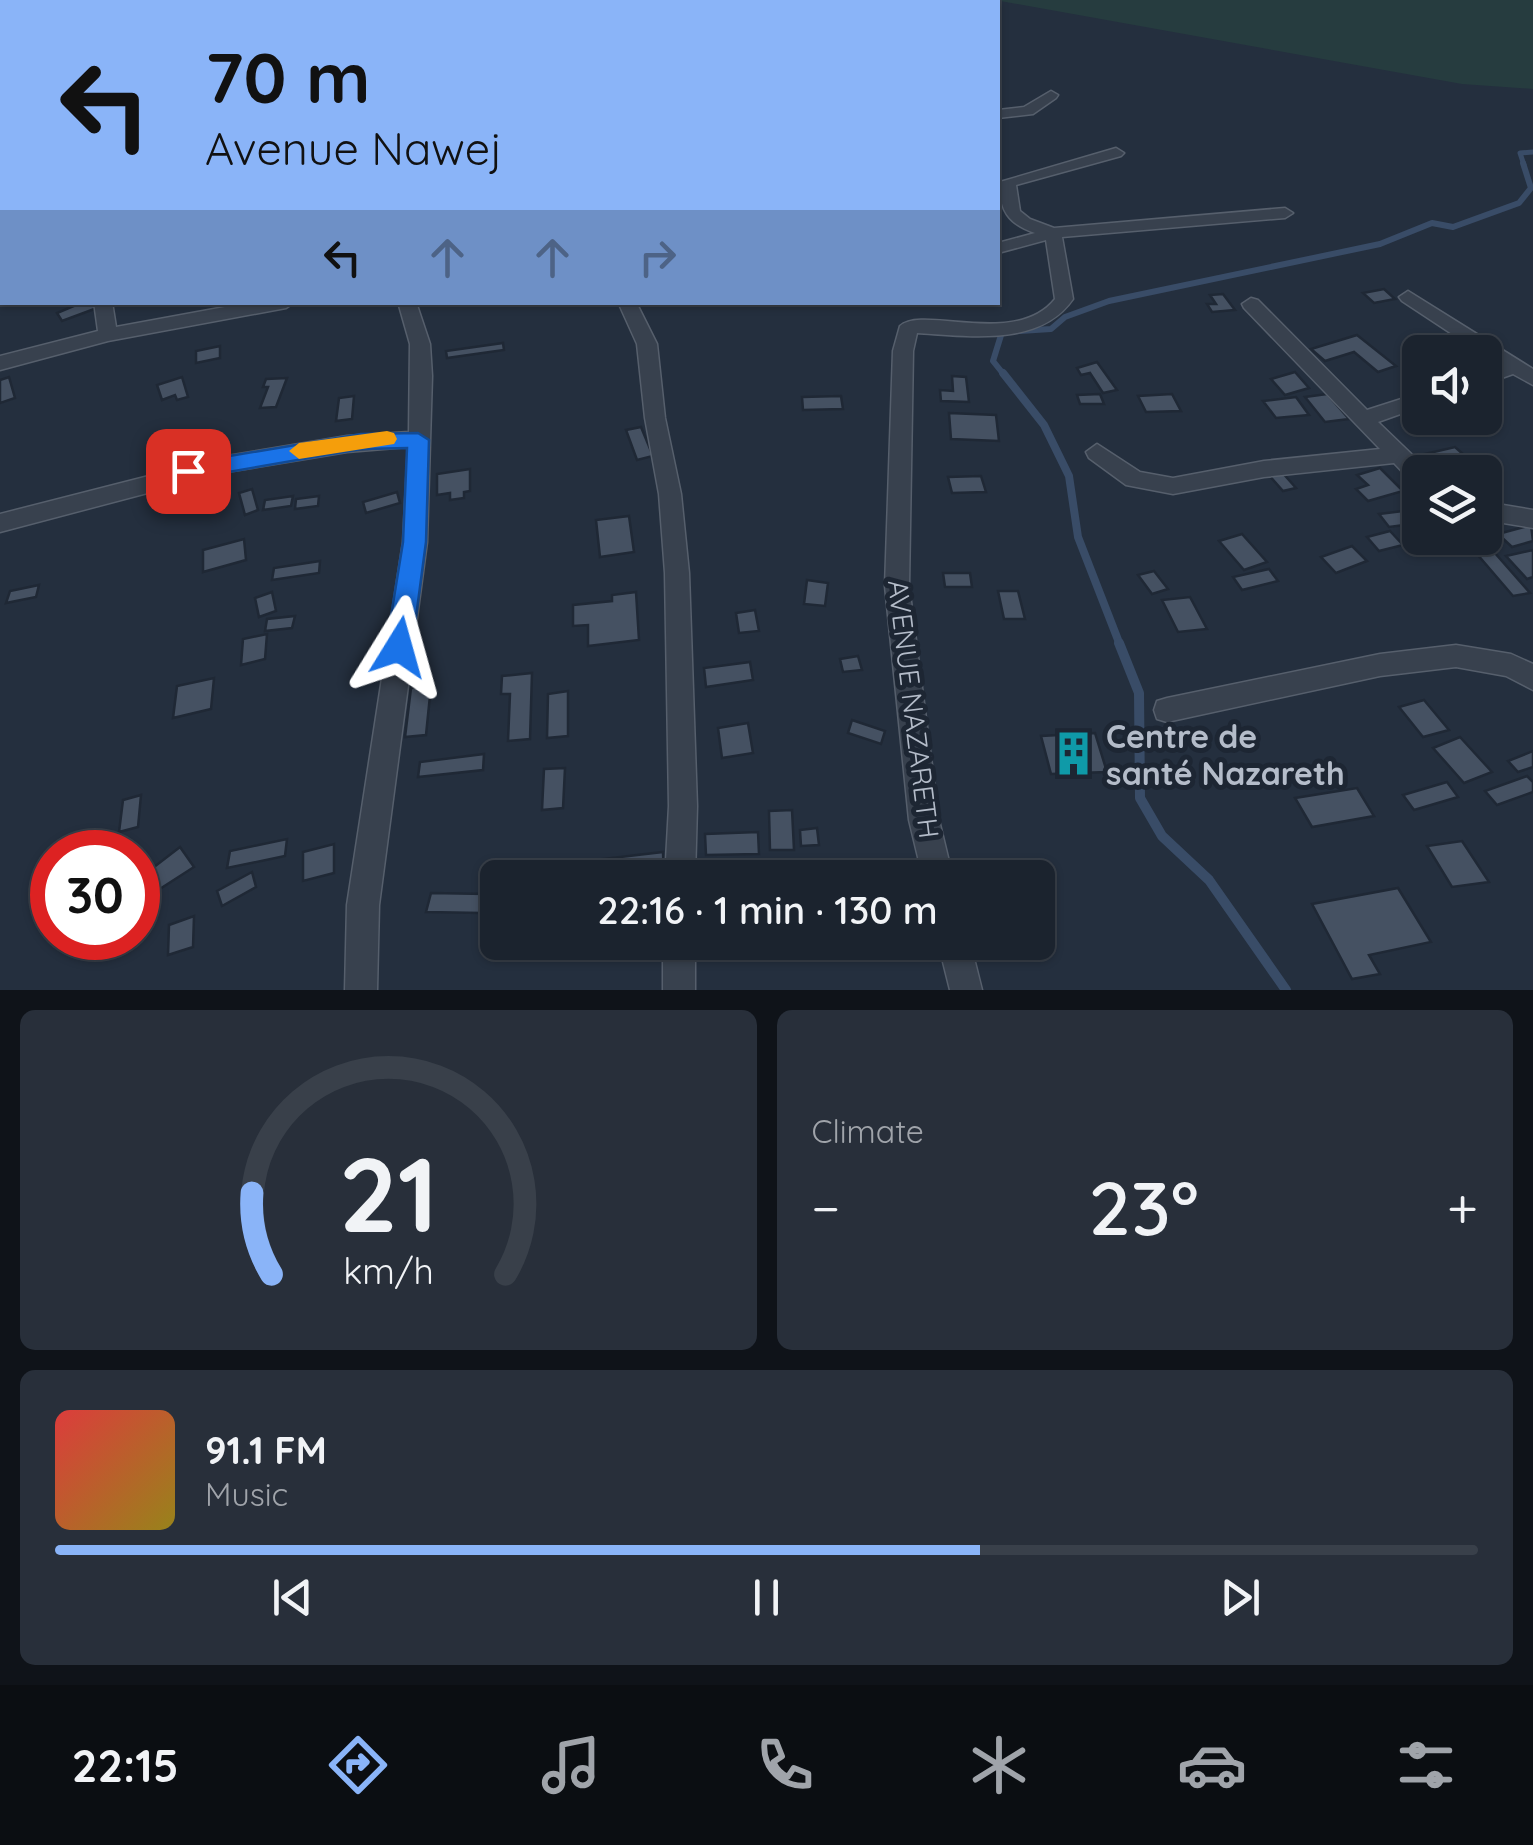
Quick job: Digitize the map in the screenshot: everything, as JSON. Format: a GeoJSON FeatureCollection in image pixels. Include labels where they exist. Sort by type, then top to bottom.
{"type":"FeatureCollection","features":[{"type":"Feature","properties":{"kind":"street"},"geometry":{"type":"LineString","coordinates":[[1000,114],[1028,111],[1052,95]]}},
{"type":"Feature","properties":{"kind":"street"},"geometry":{"type":"LineString","coordinates":[[1053,233],[1006,218],[1003,181],[1116,153]]}},
{"type":"Feature","properties":{"kind":"street"},"geometry":{"type":"LineString","coordinates":[[1000,247],[1053,233],[1286,214]]}},
{"type":"Feature","properties":{"kind":"street"},"geometry":{"type":"LineString","coordinates":[[909,326],[994,330],[1031,323],[1056,312],[1064,299],[1053,233]]}},
{"type":"Feature","properties":{"kind":"street"},"geometry":{"type":"LineString","coordinates":[[1408,297],[1524,372]]}},
{"type":"Feature","properties":{"kind":"street"},"geometry":{"type":"LineString","coordinates":[[1251,304],[1402,458]]}},
{"type":"Feature","properties":{"kind":"street"},"geometry":{"type":"LineString","coordinates":[[103,305],[108,335]]}},
{"type":"Feature","properties":{"kind":"street"},"geometry":{"type":"LineString","coordinates":[[0,363],[108,335],[270,305]]}},
{"type":"Feature","properties":{"kind":"street"},"geometry":{"type":"LineString","coordinates":[[361,990],[363,905],[384,732],[414,542],[420,344],[409,305]]}},
{"type":"Feature","properties":{"kind":"street"},"geometry":{"type":"LineString","coordinates":[[628,305],[647,344],[660,450],[670,494],[677,573],[681,860]]}},
{"type":"Feature","properties":{"kind":"street","name":"AVENUE NAZARETH"},"geometry":{"type":"LineString","coordinates":[[915,305],[903,351],[895,540],[924,820],[934,860]]}},
{"type":"Feature","properties":{"kind":"street"},"geometry":{"type":"LineString","coordinates":[[1363,419],[1402,406]]}},
{"type":"Feature","properties":{"kind":"street"},"geometry":{"type":"LineString","coordinates":[[0,523],[124,486],[219,464],[361,441],[418,440]]}},
{"type":"Feature","properties":{"kind":"street"},"geometry":{"type":"LineString","coordinates":[[1096,452],[1134,479],[1173,486],[1264,469],[1327,466],[1399,455]]}},
{"type":"Feature","properties":{"kind":"street"},"geometry":{"type":"LineString","coordinates":[[1502,514],[1533,519]]}},
{"type":"Feature","properties":{"kind":"street"},"geometry":{"type":"LineString","coordinates":[[1167,710],[1380,665],[1456,656],[1510,664],[1533,678]]}},
{"type":"Feature","properties":{"kind":"street"},"geometry":{"type":"LineString","coordinates":[[679,960],[679,990]]}},
{"type":"Feature","properties":{"kind":"street"},"geometry":{"type":"LineString","coordinates":[[958,960],[966,990]]}},
{"type":"Feature","properties":{"kind":"green space"},"geometry":{"type":"Polygon","coordinates":[[[1000,0],[1533,0],[1533,89],[1462,84],[1000,0]]]}},
{"type":"Feature","properties":{"kind":"building"},"geometry":{"type":"Polygon","coordinates":[[[1384,289],[1395,299],[1374,303],[1363,293],[1384,289]]]}},
{"type":"Feature","properties":{"kind":"building"},"geometry":{"type":"Polygon","coordinates":[[[1223,294],[1235,310],[1212,312],[1207,304],[1216,304],[1210,295],[1223,294]]]}},
{"type":"Feature","properties":{"kind":"building"},"geometry":{"type":"Polygon","coordinates":[[[76,305],[97,308],[62,321],[57,313],[76,305]]]}},
{"type":"Feature","properties":{"kind":"building"},"geometry":{"type":"Polygon","coordinates":[[[1357,335],[1396,366],[1378,372],[1354,352],[1325,361],[1311,349],[1357,335]]]}},
{"type":"Feature","properties":{"kind":"building"},"geometry":{"type":"Polygon","coordinates":[[[503,343],[504,350],[447,358],[446,351],[503,343]]]}},
{"type":"Feature","properties":{"kind":"building"},"geometry":{"type":"Polygon","coordinates":[[[220,346],[220,358],[196,363],[196,351],[220,346]]]}},
{"type":"Feature","properties":{"kind":"building"},"geometry":{"type":"Polygon","coordinates":[[[1097,362],[1117,390],[1103,393],[1090,373],[1081,375],[1077,368],[1097,362]]]}},
{"type":"Feature","properties":{"kind":"building"},"geometry":{"type":"Polygon","coordinates":[[[1295,372],[1309,388],[1285,395],[1271,379],[1295,372]]]}},
{"type":"Feature","properties":{"kind":"building"},"geometry":{"type":"Polygon","coordinates":[[[952,376],[966,377],[969,402],[941,401],[940,390],[953,391],[952,376]]]}},
{"type":"Feature","properties":{"kind":"building"},"geometry":{"type":"Polygon","coordinates":[[[9,377],[15,398],[0,403],[0,380],[9,377]]]}},
{"type":"Feature","properties":{"kind":"building"},"geometry":{"type":"Polygon","coordinates":[[[182,377],[188,397],[177,400],[175,395],[162,400],[157,385],[182,377]]]}},
{"type":"Feature","properties":{"kind":"building"},"geometry":{"type":"Polygon","coordinates":[[[287,378],[276,407],[260,408],[268,387],[263,387],[266,379],[287,378]]]}},
{"type":"Feature","properties":{"kind":"building"},"geometry":{"type":"Polygon","coordinates":[[[1100,394],[1104,404],[1080,404],[1077,395],[1100,394]]]}},
{"type":"Feature","properties":{"kind":"building"},"geometry":{"type":"Polygon","coordinates":[[[1172,394],[1181,411],[1146,412],[1138,396],[1172,394]]]}},
{"type":"Feature","properties":{"kind":"building"},"geometry":{"type":"Polygon","coordinates":[[[1327,394],[1349,419],[1325,422],[1305,397],[1327,394]]]}},
{"type":"Feature","properties":{"kind":"building"},"geometry":{"type":"Polygon","coordinates":[[[354,396],[352,419],[336,421],[339,398],[354,396]]]}},
{"type":"Feature","properties":{"kind":"building"},"geometry":{"type":"Polygon","coordinates":[[[841,396],[843,409],[803,410],[802,397],[841,396]]]}},
{"type":"Feature","properties":{"kind":"building"},"geometry":{"type":"Polygon","coordinates":[[[1296,397],[1309,415],[1276,418],[1263,401],[1296,397]]]}},
{"type":"Feature","properties":{"kind":"building"},"geometry":{"type":"Polygon","coordinates":[[[949,413],[996,415],[999,441],[951,439],[949,413]]]}},
{"type":"Feature","properties":{"kind":"building"},"geometry":{"type":"Polygon","coordinates":[[[641,427],[653,456],[637,460],[626,430],[641,427]]]}},
{"type":"Feature","properties":{"kind":"building"},"geometry":{"type":"Polygon","coordinates":[[[1455,447],[1464,455],[1426,455],[1455,447]]]}},
{"type":"Feature","properties":{"kind":"building"},"geometry":{"type":"Polygon","coordinates":[[[1380,468],[1402,491],[1368,501],[1356,489],[1368,485],[1357,475],[1380,468]]]}},
{"type":"Feature","properties":{"kind":"building"},"geometry":{"type":"Polygon","coordinates":[[[470,469],[470,491],[464,492],[464,498],[450,500],[450,493],[437,495],[437,474],[470,469]]]}},
{"type":"Feature","properties":{"kind":"building"},"geometry":{"type":"Polygon","coordinates":[[[1280,470],[1296,488],[1283,491],[1267,473],[1280,470]]]}},
{"type":"Feature","properties":{"kind":"building"},"geometry":{"type":"Polygon","coordinates":[[[981,476],[986,492],[952,493],[948,477],[981,476]]]}},
{"type":"Feature","properties":{"kind":"building"},"geometry":{"type":"Polygon","coordinates":[[[252,489],[258,510],[245,515],[239,493],[252,489]]]}},
{"type":"Feature","properties":{"kind":"building"},"geometry":{"type":"Polygon","coordinates":[[[397,492],[400,503],[366,513],[363,502],[397,492]]]}},
{"type":"Feature","properties":{"kind":"building"},"geometry":{"type":"Polygon","coordinates":[[[293,496],[291,506],[263,510],[265,500],[293,496]]]}},
{"type":"Feature","properties":{"kind":"building"},"geometry":{"type":"Polygon","coordinates":[[[319,496],[318,506],[295,509],[296,499],[319,496]]]}},
{"type":"Feature","properties":{"kind":"building"},"geometry":{"type":"Polygon","coordinates":[[[1402,511],[1402,525],[1389,527],[1379,514],[1402,511]]]}},
{"type":"Feature","properties":{"kind":"building"},"geometry":{"type":"Polygon","coordinates":[[[629,516],[634,552],[600,557],[596,520],[629,516]]]}},
{"type":"Feature","properties":{"kind":"building"},"geometry":{"type":"Polygon","coordinates":[[[1531,525],[1533,541],[1512,547],[1502,533],[1531,525]]]}},
{"type":"Feature","properties":{"kind":"building"},"geometry":{"type":"Polygon","coordinates":[[[1390,531],[1402,545],[1379,551],[1367,537],[1390,531]]]}},
{"type":"Feature","properties":{"kind":"building"},"geometry":{"type":"Polygon","coordinates":[[[1242,534],[1267,562],[1244,570],[1219,541],[1242,534]]]}},
{"type":"Feature","properties":{"kind":"building"},"geometry":{"type":"Polygon","coordinates":[[[244,539],[246,560],[203,572],[203,550],[244,539]]]}},
{"type":"Feature","properties":{"kind":"building"},"geometry":{"type":"Polygon","coordinates":[[[1352,546],[1367,561],[1336,573],[1321,557],[1352,546]]]}},
{"type":"Feature","properties":{"kind":"building"},"geometry":{"type":"Polygon","coordinates":[[[1533,550],[1533,577],[1527,579],[1506,556],[1533,550]]]}},
{"type":"Feature","properties":{"kind":"building"},"geometry":{"type":"Polygon","coordinates":[[[1478,555],[1497,555],[1530,593],[1513,596],[1478,555]]]}},
{"type":"Feature","properties":{"kind":"building"},"geometry":{"type":"Polygon","coordinates":[[[320,561],[319,573],[272,580],[274,568],[320,561]]]}},
{"type":"Feature","properties":{"kind":"building"},"geometry":{"type":"Polygon","coordinates":[[[1269,569],[1278,581],[1242,590],[1233,577],[1269,569]]]}},
{"type":"Feature","properties":{"kind":"building"},"geometry":{"type":"Polygon","coordinates":[[[1154,571],[1168,589],[1152,594],[1138,575],[1154,571]]]}},
{"type":"Feature","properties":{"kind":"building"},"geometry":{"type":"Polygon","coordinates":[[[943,573],[970,573],[972,587],[945,587],[943,573]]]}},
{"type":"Feature","properties":{"kind":"building"},"geometry":{"type":"Polygon","coordinates":[[[807,580],[828,583],[825,606],[804,604],[807,580]]]}},
{"type":"Feature","properties":{"kind":"building"},"geometry":{"type":"Polygon","coordinates":[[[39,585],[36,597],[6,603],[10,591],[39,585]]]}},
{"type":"Feature","properties":{"kind":"building"},"geometry":{"type":"Polygon","coordinates":[[[998,591],[1018,591],[1025,619],[1004,619],[998,591]]]}},
{"type":"Feature","properties":{"kind":"building"},"geometry":{"type":"Polygon","coordinates":[[[272,592],[276,611],[259,617],[255,598],[272,592]]]}},
{"type":"Feature","properties":{"kind":"building"},"geometry":{"type":"Polygon","coordinates":[[[636,592],[639,640],[588,646],[588,625],[573,626],[573,605],[612,601],[612,595],[636,592]]]}},
{"type":"Feature","properties":{"kind":"building"},"geometry":{"type":"Polygon","coordinates":[[[1190,597],[1207,629],[1178,632],[1162,600],[1190,597]]]}},
{"type":"Feature","properties":{"kind":"building"},"geometry":{"type":"Polygon","coordinates":[[[755,610],[759,631],[739,633],[736,613],[755,610]]]}},
{"type":"Feature","properties":{"kind":"building"},"geometry":{"type":"Polygon","coordinates":[[[295,616],[292,628],[265,631],[267,619],[295,616]]]}},
{"type":"Feature","properties":{"kind":"building"},"geometry":{"type":"Polygon","coordinates":[[[267,634],[265,659],[241,665],[243,639],[267,634]]]}},
{"type":"Feature","properties":{"kind":"building"},"geometry":{"type":"Polygon","coordinates":[[[858,656],[862,670],[843,672],[840,659],[858,656]]]}},
{"type":"Feature","properties":{"kind":"building"},"geometry":{"type":"Polygon","coordinates":[[[750,662],[753,680],[706,687],[704,668],[750,662]]]}},
{"type":"Feature","properties":{"kind":"building"},"geometry":{"type":"Polygon","coordinates":[[[532,673],[530,739],[508,741],[510,694],[501,694],[502,676],[532,673]]]}},
{"type":"Feature","properties":{"kind":"building"},"geometry":{"type":"Polygon","coordinates":[[[214,678],[211,709],[173,718],[177,686],[214,678]]]}},
{"type":"Feature","properties":{"kind":"building"},"geometry":{"type":"Polygon","coordinates":[[[431,686],[426,735],[405,737],[411,688],[431,686]]]}},
{"type":"Feature","properties":{"kind":"building"},"geometry":{"type":"Polygon","coordinates":[[[568,691],[568,736],[547,738],[548,694],[568,691]]]}},
{"type":"Feature","properties":{"kind":"building"},"geometry":{"type":"Polygon","coordinates":[[[1424,700],[1449,730],[1423,737],[1399,707],[1424,700]]]}},
{"type":"Feature","properties":{"kind":"building"},"geometry":{"type":"Polygon","coordinates":[[[852,720],[885,731],[881,744],[848,733],[852,720]]]}},
{"type":"Feature","properties":{"kind":"building"},"geometry":{"type":"Polygon","coordinates":[[[748,723],[753,753],[722,758],[718,728],[748,723]]]}},
{"type":"Feature","properties":{"kind":"building","name":"Centre de santé Nazareth"},"geometry":{"type":"Polygon","coordinates":[[[1095,733],[1107,772],[1051,774],[1041,736],[1095,733]]]}},
{"type":"Feature","properties":{"kind":"building"},"geometry":{"type":"Polygon","coordinates":[[[1460,737],[1492,772],[1464,783],[1433,748],[1460,737]]]}},
{"type":"Feature","properties":{"kind":"building"},"geometry":{"type":"Polygon","coordinates":[[[1533,751],[1533,767],[1518,772],[1508,761],[1533,751]]]}},
{"type":"Feature","properties":{"kind":"building"},"geometry":{"type":"Polygon","coordinates":[[[484,754],[483,770],[418,777],[420,762],[484,754]]]}},
{"type":"Feature","properties":{"kind":"building"},"geometry":{"type":"Polygon","coordinates":[[[565,768],[563,808],[542,810],[544,769],[565,768]]]}},
{"type":"Feature","properties":{"kind":"building"},"geometry":{"type":"Polygon","coordinates":[[[1527,776],[1533,782],[1533,792],[1497,805],[1485,791],[1527,776]]]}},
{"type":"Feature","properties":{"kind":"building"},"geometry":{"type":"Polygon","coordinates":[[[1447,782],[1458,797],[1414,810],[1403,795],[1447,782]]]}},
{"type":"Feature","properties":{"kind":"building"},"geometry":{"type":"Polygon","coordinates":[[[1357,788],[1374,816],[1312,827],[1295,798],[1357,788]]]}},
{"type":"Feature","properties":{"kind":"building"},"geometry":{"type":"Polygon","coordinates":[[[141,795],[138,827],[119,830],[123,800],[141,795]]]}},
{"type":"Feature","properties":{"kind":"building"},"geometry":{"type":"Polygon","coordinates":[[[792,810],[794,850],[770,850],[769,811],[792,810]]]}},
{"type":"Feature","properties":{"kind":"building"},"geometry":{"type":"Polygon","coordinates":[[[817,828],[819,845],[801,846],[800,830],[817,828]]]}},
{"type":"Feature","properties":{"kind":"building"},"geometry":{"type":"Polygon","coordinates":[[[758,832],[759,854],[706,855],[705,834],[758,832]]]}},
{"type":"Feature","properties":{"kind":"building"},"geometry":{"type":"Polygon","coordinates":[[[287,839],[285,856],[227,868],[230,851],[287,839]]]}},
{"type":"Feature","properties":{"kind":"building"},"geometry":{"type":"Polygon","coordinates":[[[1462,841],[1489,882],[1452,887],[1427,846],[1462,841]]]}},
{"type":"Feature","properties":{"kind":"building"},"geometry":{"type":"Polygon","coordinates":[[[334,844],[334,873],[303,881],[303,852],[334,844]]]}},
{"type":"Feature","properties":{"kind":"building"},"geometry":{"type":"Polygon","coordinates":[[[180,847],[194,867],[160,889],[160,862],[180,847]]]}},
{"type":"Feature","properties":{"kind":"building"},"geometry":{"type":"Polygon","coordinates":[[[663,852],[663,860],[595,860],[663,852]]]}},
{"type":"Feature","properties":{"kind":"building"},"geometry":{"type":"Polygon","coordinates":[[[252,872],[256,887],[222,906],[217,891],[252,872]]]}},
{"type":"Feature","properties":{"kind":"building"},"geometry":{"type":"Polygon","coordinates":[[[1398,888],[1431,942],[1369,955],[1380,974],[1352,979],[1312,904],[1398,888]]]}},
{"type":"Feature","properties":{"kind":"building"},"geometry":{"type":"Polygon","coordinates":[[[431,893],[480,894],[480,913],[426,912],[431,893]]]}},
{"type":"Feature","properties":{"kind":"building"},"geometry":{"type":"Polygon","coordinates":[[[194,916],[193,947],[168,955],[169,925],[194,916]]]}},
{"type":"Feature","properties":{"kind":"waterway"},"geometry":{"type":"LineString","coordinates":[[1524,165],[1520,153],[1533,152]]}},
{"type":"Feature","properties":{"kind":"waterway"},"geometry":{"type":"LineString","coordinates":[[1005,376],[993,361],[1002,332],[1051,329],[1065,317],[1109,301],[1380,244],[1432,223],[1453,227],[1519,203],[1531,188],[1523,163]]}},
{"type":"Feature","properties":{"kind":"waterway"},"geometry":{"type":"LineString","coordinates":[[1003,373],[1044,425],[1069,476],[1078,537],[1120,645]]}},
{"type":"Feature","properties":{"kind":"waterway"},"geometry":{"type":"LineString","coordinates":[[1119,643],[1139,693],[1140,798],[1162,836],[1209,880],[1286,990]]}},
{"type":"Feature","properties":{"kind":"slow traffic"},"geometry":{"type":"LineString","coordinates":[[299,451],[387,439]]}},
{"type":"Feature","properties":{"kind":"place","name":"Centre de santé Nazareth"},"geometry":{"type":"Point","coordinates":[1073,754]}},
{"type":"Feature","properties":{"kind":"route"},"geometry":{"type":"LineString","coordinates":[[188,471],[361,441],[418,440],[414,542],[399,647]]}}]}
